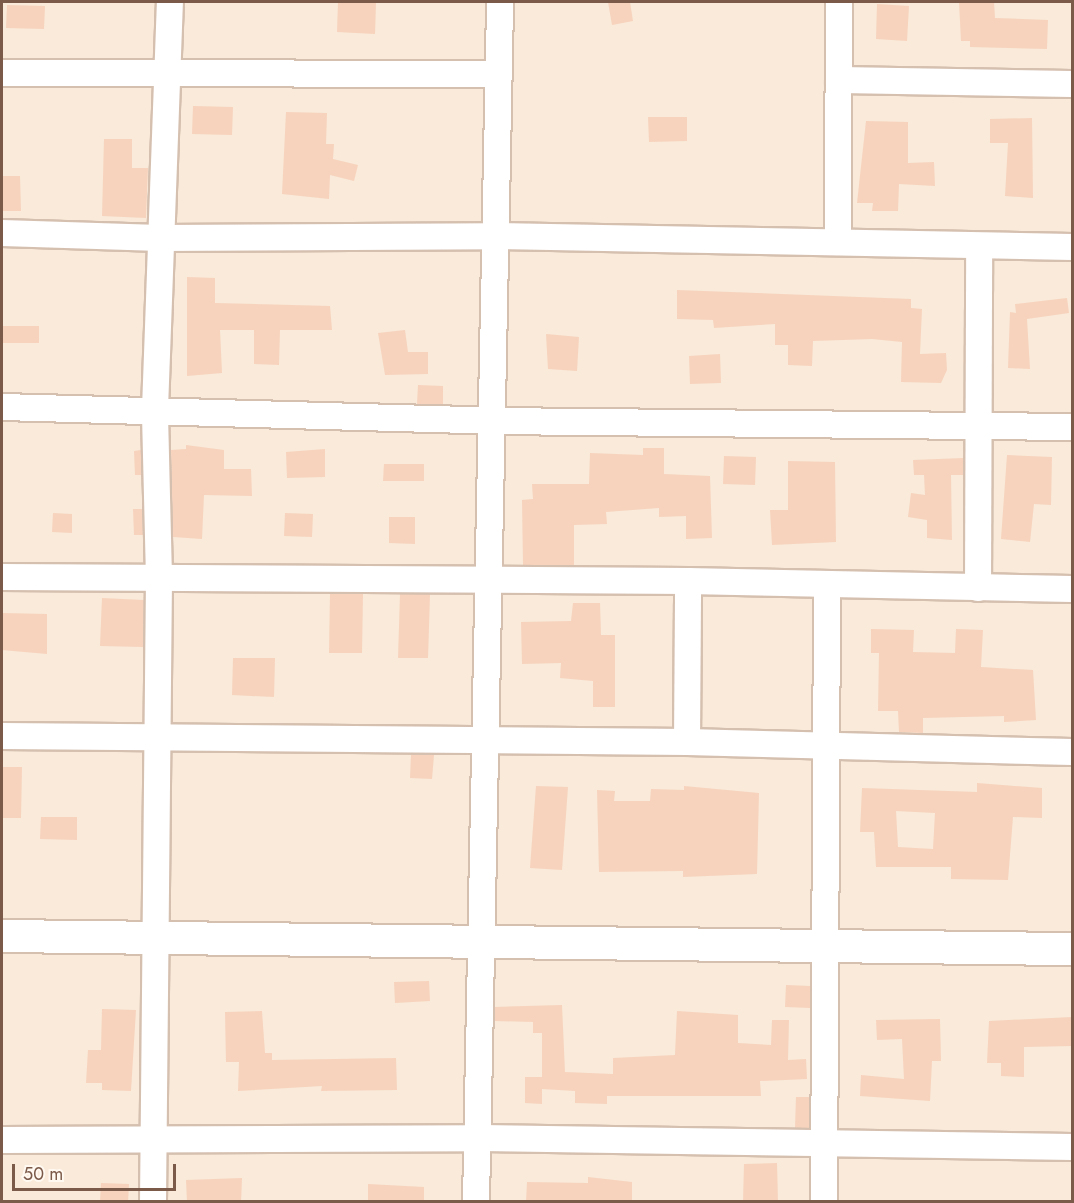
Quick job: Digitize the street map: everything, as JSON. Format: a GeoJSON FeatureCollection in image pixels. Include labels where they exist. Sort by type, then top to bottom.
{"type":"FeatureCollection","features":[{"type":"Feature","properties":{"kind":"street"},"geometry":{"type":"LineString","coordinates":[[153,1202],[153,939],[159,578],[155,409],[170,2]]}},
{"type":"Feature","properties":{"kind":"street"},"geometry":{"type":"LineString","coordinates":[[476,1202],[500,2]]}},
{"type":"Feature","properties":{"kind":"street"},"geometry":{"type":"LineString","coordinates":[[838,2],[838,242]]}},
{"type":"Feature","properties":{"kind":"street"},"geometry":{"type":"LineString","coordinates":[[2,73],[167,76],[499,74]]}},
{"type":"Feature","properties":{"kind":"street"},"geometry":{"type":"LineString","coordinates":[[839,80],[1072,84]]}},
{"type":"Feature","properties":{"kind":"street"},"geometry":{"type":"LineString","coordinates":[[2,233],[160,238],[495,236],[1072,248]]}},
{"type":"Feature","properties":{"kind":"street"},"geometry":{"type":"LineString","coordinates":[[978,588],[979,246]]}},
{"type":"Feature","properties":{"kind":"street"},"geometry":{"type":"LineString","coordinates":[[2,407],[155,409],[492,420],[1072,427]]}},
{"type":"Feature","properties":{"kind":"street"},"geometry":{"type":"LineString","coordinates":[[2,577],[688,581],[1072,589]]}},
{"type":"Feature","properties":{"kind":"street"},"geometry":{"type":"LineString","coordinates":[[687,742],[688,581]]}},
{"type":"Feature","properties":{"kind":"street"},"geometry":{"type":"LineString","coordinates":[[824,1202],[827,584]]}},
{"type":"Feature","properties":{"kind":"street"},"geometry":{"type":"LineString","coordinates":[[2,736],[486,744],[687,742],[825,748],[1072,752]]}},
{"type":"Feature","properties":{"kind":"street"},"geometry":{"type":"LineString","coordinates":[[2,936],[481,940],[1072,949]]}},
{"type":"Feature","properties":{"kind":"street"},"geometry":{"type":"LineString","coordinates":[[2,1140],[154,1143],[478,1138],[1072,1147]]}},
{"type":"Feature","properties":{"kind":"shaded area"},"geometry":{"type":"Polygon","coordinates":[[[2,2],[1072,2],[1072,1201],[2,1202],[2,2]]]}},
{"type":"Feature","properties":{"kind":"building"},"geometry":{"type":"Polygon","coordinates":[[[338,2],[376,2],[375,34],[337,32],[338,2]]]}},
{"type":"Feature","properties":{"kind":"building"},"geometry":{"type":"Polygon","coordinates":[[[608,2],[630,2],[633,21],[612,25],[608,2]]]}},
{"type":"Feature","properties":{"kind":"building"},"geometry":{"type":"Polygon","coordinates":[[[959,2],[994,2],[995,18],[1048,20],[1047,49],[970,47],[970,41],[961,41],[959,2]]]}},
{"type":"Feature","properties":{"kind":"building"},"geometry":{"type":"Polygon","coordinates":[[[877,4],[909,6],[907,41],[876,39],[877,4]]]}},
{"type":"Feature","properties":{"kind":"building"},"geometry":{"type":"Polygon","coordinates":[[[7,5],[45,6],[44,29],[6,28],[7,5]]]}},
{"type":"Feature","properties":{"kind":"building"},"geometry":{"type":"Polygon","coordinates":[[[193,106],[233,107],[232,135],[192,134],[193,106]]]}},
{"type":"Feature","properties":{"kind":"building"},"geometry":{"type":"Polygon","coordinates":[[[286,112],[327,113],[326,144],[334,144],[333,159],[358,165],[354,181],[330,175],[329,199],[282,194],[286,112]]]}},
{"type":"Feature","properties":{"kind":"building"},"geometry":{"type":"Polygon","coordinates":[[[648,117],[687,117],[687,141],[649,142],[648,117]]]}},
{"type":"Feature","properties":{"kind":"building"},"geometry":{"type":"Polygon","coordinates":[[[1032,118],[1033,198],[1005,196],[1008,143],[990,143],[990,119],[1032,118]]]}},
{"type":"Feature","properties":{"kind":"building"},"geometry":{"type":"Polygon","coordinates":[[[866,121],[908,122],[908,163],[934,162],[935,186],[899,184],[898,211],[872,211],[873,203],[857,203],[866,121]]]}},
{"type":"Feature","properties":{"kind":"building"},"geometry":{"type":"Polygon","coordinates":[[[104,139],[132,139],[132,168],[148,168],[146,218],[102,216],[104,139]]]}},
{"type":"Feature","properties":{"kind":"building"},"geometry":{"type":"Polygon","coordinates":[[[2,176],[20,176],[21,211],[2,211],[2,176]]]}},
{"type":"Feature","properties":{"kind":"building"},"geometry":{"type":"Polygon","coordinates":[[[187,277],[215,278],[215,303],[330,306],[332,330],[280,330],[279,365],[254,364],[254,330],[220,330],[222,373],[187,376],[187,277]]]}},
{"type":"Feature","properties":{"kind":"building"},"geometry":{"type":"Polygon","coordinates":[[[677,290],[911,299],[911,308],[922,309],[920,354],[946,353],[947,370],[941,383],[901,382],[902,342],[872,339],[813,341],[812,366],[788,365],[788,345],[775,345],[775,324],[714,328],[713,320],[677,319],[677,290]]]}},
{"type":"Feature","properties":{"kind":"building"},"geometry":{"type":"Polygon","coordinates":[[[1067,298],[1069,313],[1027,319],[1030,369],[1008,368],[1010,312],[1016,313],[1015,304],[1067,298]]]}},
{"type":"Feature","properties":{"kind":"building"},"geometry":{"type":"Polygon","coordinates":[[[2,326],[39,326],[39,343],[2,343],[2,326]]]}},
{"type":"Feature","properties":{"kind":"building"},"geometry":{"type":"Polygon","coordinates":[[[405,330],[408,352],[428,352],[428,374],[385,375],[378,333],[405,330]]]}},
{"type":"Feature","properties":{"kind":"building"},"geometry":{"type":"Polygon","coordinates":[[[546,334],[579,337],[577,371],[548,369],[546,334]]]}},
{"type":"Feature","properties":{"kind":"building"},"geometry":{"type":"Polygon","coordinates":[[[720,354],[721,383],[690,384],[689,356],[720,354]]]}},
{"type":"Feature","properties":{"kind":"building"},"geometry":{"type":"Polygon","coordinates":[[[418,385],[443,386],[443,405],[417,404],[418,385]]]}},
{"type":"Feature","properties":{"kind":"building"},"geometry":{"type":"Polygon","coordinates":[[[186,445],[224,450],[224,469],[251,469],[252,496],[204,495],[202,539],[173,537],[171,450],[186,449],[186,445]]]}},
{"type":"Feature","properties":{"kind":"building"},"geometry":{"type":"Polygon","coordinates":[[[643,448],[664,448],[664,474],[710,476],[712,538],[686,539],[686,516],[659,517],[659,508],[606,512],[607,524],[574,525],[574,565],[523,565],[522,500],[533,499],[532,484],[589,484],[590,453],[643,455],[643,448]]]}},
{"type":"Feature","properties":{"kind":"building"},"geometry":{"type":"Polygon","coordinates":[[[325,449],[325,477],[287,478],[286,452],[325,449]]]}},
{"type":"Feature","properties":{"kind":"building"},"geometry":{"type":"Polygon","coordinates":[[[141,450],[142,475],[135,475],[134,451],[141,450]]]}},
{"type":"Feature","properties":{"kind":"building"},"geometry":{"type":"Polygon","coordinates":[[[1007,455],[1052,457],[1051,505],[1034,504],[1030,542],[1001,539],[1007,455]]]}},
{"type":"Feature","properties":{"kind":"building"},"geometry":{"type":"Polygon","coordinates":[[[724,456],[756,457],[755,485],[723,484],[724,456]]]}},
{"type":"Feature","properties":{"kind":"building"},"geometry":{"type":"Polygon","coordinates":[[[963,458],[963,475],[951,475],[952,540],[927,538],[927,520],[908,517],[911,493],[925,495],[924,475],[914,475],[913,460],[963,458]]]}},
{"type":"Feature","properties":{"kind":"building"},"geometry":{"type":"Polygon","coordinates":[[[788,461],[835,462],[836,542],[772,545],[770,510],[788,510],[788,461]]]}},
{"type":"Feature","properties":{"kind":"building"},"geometry":{"type":"Polygon","coordinates":[[[384,464],[424,464],[424,481],[383,481],[384,464]]]}},
{"type":"Feature","properties":{"kind":"building"},"geometry":{"type":"Polygon","coordinates":[[[133,509],[142,509],[143,535],[134,535],[133,509]]]}},
{"type":"Feature","properties":{"kind":"building"},"geometry":{"type":"Polygon","coordinates":[[[53,513],[72,514],[72,533],[52,532],[53,513]]]}},
{"type":"Feature","properties":{"kind":"building"},"geometry":{"type":"Polygon","coordinates":[[[285,513],[313,514],[312,537],[284,536],[285,513]]]}},
{"type":"Feature","properties":{"kind":"building"},"geometry":{"type":"Polygon","coordinates":[[[389,517],[415,517],[415,544],[389,543],[389,517]]]}},
{"type":"Feature","properties":{"kind":"building"},"geometry":{"type":"Polygon","coordinates":[[[330,594],[363,594],[362,653],[329,653],[330,594]]]}},
{"type":"Feature","properties":{"kind":"building"},"geometry":{"type":"Polygon","coordinates":[[[400,594],[430,594],[428,658],[398,658],[400,594]]]}},
{"type":"Feature","properties":{"kind":"building"},"geometry":{"type":"Polygon","coordinates":[[[102,598],[144,600],[143,647],[100,646],[102,598]]]}},
{"type":"Feature","properties":{"kind":"building"},"geometry":{"type":"Polygon","coordinates":[[[573,603],[600,603],[601,635],[615,635],[615,707],[593,707],[593,681],[560,678],[561,663],[522,664],[521,622],[571,621],[573,603]]]}},
{"type":"Feature","properties":{"kind":"building"},"geometry":{"type":"Polygon","coordinates":[[[2,613],[47,614],[47,654],[2,650],[2,613]]]}},
{"type":"Feature","properties":{"kind":"building"},"geometry":{"type":"Polygon","coordinates":[[[871,629],[914,630],[913,652],[955,653],[956,629],[983,630],[981,667],[1033,670],[1036,720],[1004,722],[1004,716],[923,718],[923,733],[899,732],[898,711],[878,711],[879,653],[871,653],[871,629]]]}},
{"type":"Feature","properties":{"kind":"building"},"geometry":{"type":"Polygon","coordinates":[[[233,658],[275,658],[274,697],[232,695],[233,658]]]}},
{"type":"Feature","properties":{"kind":"building"},"geometry":{"type":"Polygon","coordinates":[[[411,755],[434,755],[432,779],[410,778],[411,755]]]}},
{"type":"Feature","properties":{"kind":"building"},"geometry":{"type":"Polygon","coordinates":[[[2,767],[22,767],[21,818],[2,818],[2,767]]]}},
{"type":"Feature","properties":{"kind":"building"},"geometry":{"type":"Polygon","coordinates":[[[977,783],[1042,788],[1042,818],[1013,817],[1008,880],[951,879],[951,867],[876,867],[874,832],[860,832],[862,788],[977,792],[977,783]],[[896,811],[898,847],[933,849],[935,813],[896,811]]]}},
{"type":"Feature","properties":{"kind":"building"},"geometry":{"type":"Polygon","coordinates":[[[536,786],[568,787],[562,870],[530,868],[536,786]]]}},
{"type":"Feature","properties":{"kind":"building"},"geometry":{"type":"Polygon","coordinates":[[[684,786],[759,793],[757,874],[683,877],[683,871],[599,872],[597,790],[615,791],[614,801],[650,801],[651,789],[684,790],[684,786]]]}},
{"type":"Feature","properties":{"kind":"building"},"geometry":{"type":"Polygon","coordinates":[[[41,817],[77,817],[77,840],[40,839],[41,817]]]}},
{"type":"Feature","properties":{"kind":"building"},"geometry":{"type":"Polygon","coordinates":[[[429,981],[430,1001],[395,1003],[394,982],[429,981]]]}},
{"type":"Feature","properties":{"kind":"building"},"geometry":{"type":"Polygon","coordinates":[[[786,985],[810,986],[810,1008],[785,1007],[786,985]]]}},
{"type":"Feature","properties":{"kind":"building"},"geometry":{"type":"Polygon","coordinates":[[[562,1005],[565,1072],[613,1074],[613,1058],[675,1055],[677,1011],[738,1015],[738,1043],[771,1045],[772,1020],[789,1020],[788,1060],[806,1059],[807,1079],[760,1081],[761,1096],[607,1096],[607,1104],[575,1103],[575,1091],[542,1089],[542,1104],[525,1103],[525,1077],[542,1077],[542,1033],[533,1033],[533,1022],[495,1021],[495,1007],[562,1005]]]}},
{"type":"Feature","properties":{"kind":"building"},"geometry":{"type":"Polygon","coordinates":[[[102,1009],[136,1010],[131,1091],[102,1090],[102,1083],[86,1083],[88,1050],[101,1050],[102,1009]]]}},
{"type":"Feature","properties":{"kind":"building"},"geometry":{"type":"Polygon","coordinates":[[[262,1011],[265,1053],[272,1053],[272,1060],[396,1058],[397,1090],[321,1091],[322,1086],[238,1091],[239,1062],[226,1062],[225,1012],[262,1011]]]}},
{"type":"Feature","properties":{"kind":"building"},"geometry":{"type":"Polygon","coordinates":[[[1072,1017],[1072,1046],[1024,1047],[1024,1077],[1001,1076],[1001,1063],[987,1063],[989,1021],[1072,1017]]]}},
{"type":"Feature","properties":{"kind":"building"},"geometry":{"type":"Polygon","coordinates":[[[940,1019],[941,1061],[932,1061],[930,1101],[860,1096],[861,1075],[904,1079],[902,1039],[877,1040],[876,1020],[940,1019]]]}},
{"type":"Feature","properties":{"kind":"building"},"geometry":{"type":"Polygon","coordinates":[[[796,1097],[810,1097],[809,1128],[795,1128],[796,1097]]]}},
{"type":"Feature","properties":{"kind":"building"},"geometry":{"type":"Polygon","coordinates":[[[777,1163],[778,1202],[743,1202],[744,1164],[777,1163]]]}},
{"type":"Feature","properties":{"kind":"building"},"geometry":{"type":"Polygon","coordinates":[[[588,1177],[632,1182],[632,1202],[526,1202],[527,1182],[588,1183],[588,1177]]]}},
{"type":"Feature","properties":{"kind":"building"},"geometry":{"type":"Polygon","coordinates":[[[242,1178],[241,1202],[187,1202],[186,1180],[242,1178]]]}},
{"type":"Feature","properties":{"kind":"building"},"geometry":{"type":"Polygon","coordinates":[[[101,1183],[129,1184],[128,1202],[100,1202],[101,1183]]]}},
{"type":"Feature","properties":{"kind":"building"},"geometry":{"type":"Polygon","coordinates":[[[368,1184],[424,1187],[424,1202],[368,1202],[368,1184]]]}}]}
